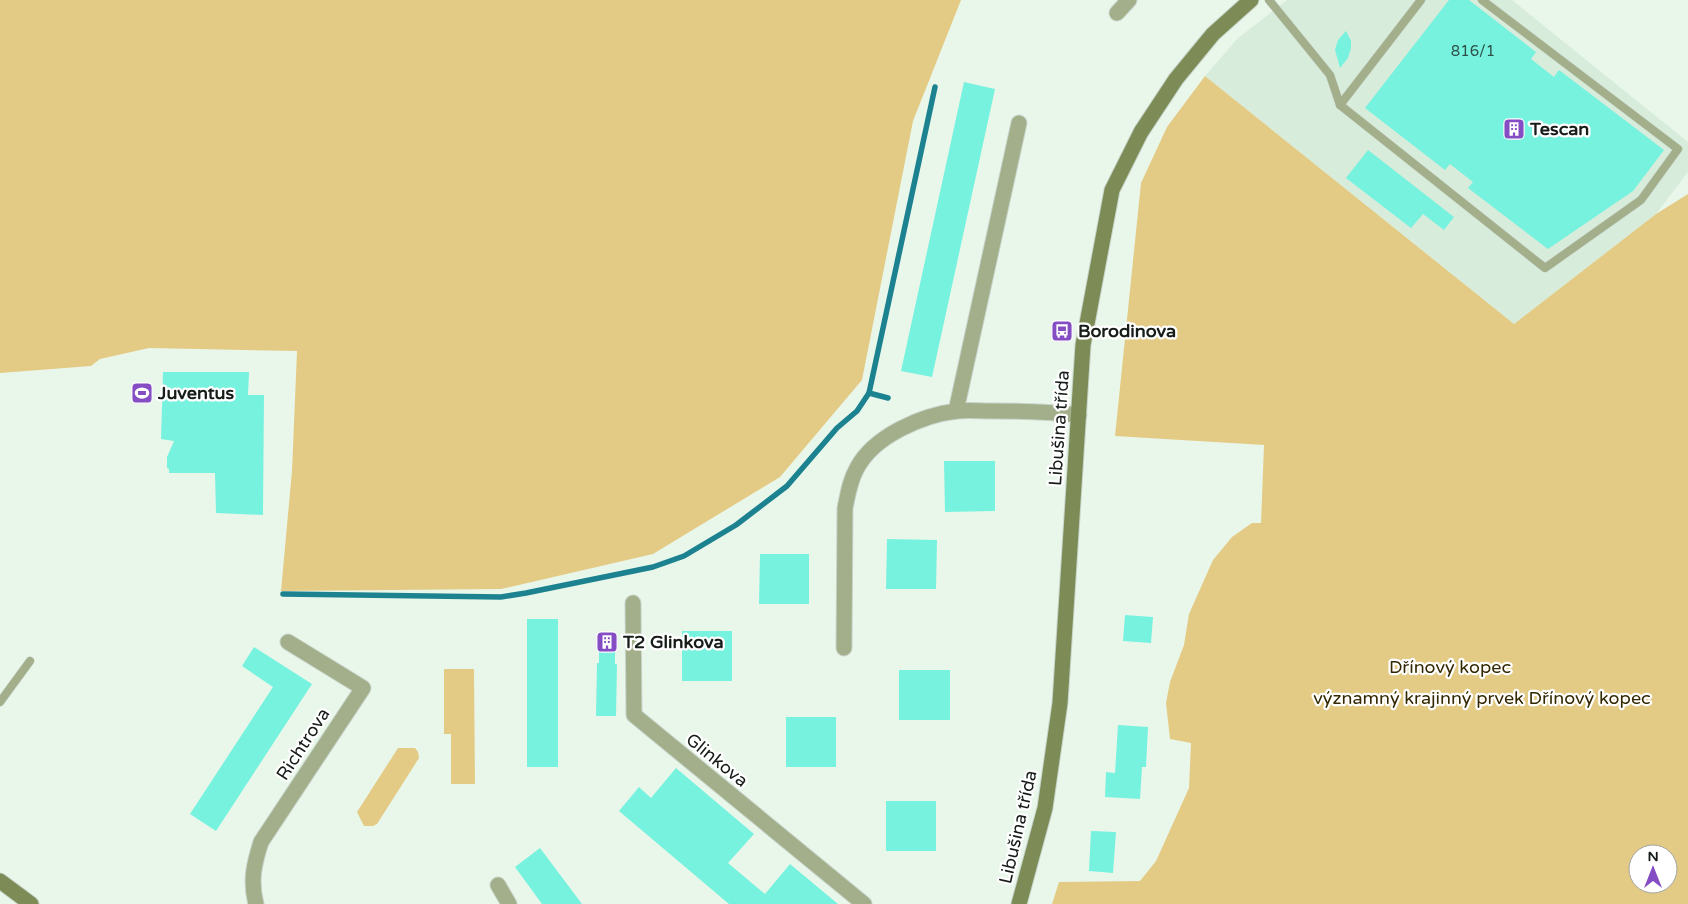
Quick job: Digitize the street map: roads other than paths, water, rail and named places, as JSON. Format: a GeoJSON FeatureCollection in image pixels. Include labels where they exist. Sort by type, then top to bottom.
{"type":"FeatureCollection","features":[{"type":"Feature","properties":{"kind":"street"},"geometry":{"type":"LineString","coordinates":[[1117,13],[1129,0]]}},
{"type":"Feature","properties":{"kind":"street","name":"Libušina třída"},"geometry":{"type":"LineString","coordinates":[[1018,904],[1045,808],[1060,703],[1085,332],[1112,190],[1141,132],[1176,79],[1213,34],[1251,0]]}},
{"type":"Feature","properties":{"kind":"street"},"geometry":{"type":"LineString","coordinates":[[956,411],[1019,123]]}},
{"type":"Feature","properties":{"kind":"street"},"geometry":{"type":"LineString","coordinates":[[844,648],[845,508],[849,486],[857,467],[874,445],[898,430],[925,418],[956,411],[1041,411],[1079,415]]}},
{"type":"Feature","properties":{"kind":"street","name":"Glinkova"},"geometry":{"type":"LineString","coordinates":[[633,603],[634,715],[864,904]]}},
{"type":"Feature","properties":{"kind":"street","name":"Richtrova"},"geometry":{"type":"LineString","coordinates":[[256,904],[253,867],[261,842],[363,688],[288,642]]}},
{"type":"Feature","properties":{"kind":"street"},"geometry":{"type":"LineString","coordinates":[[0,881],[31,904]]}},
{"type":"Feature","properties":{"kind":"street"},"geometry":{"type":"LineString","coordinates":[[498,885],[509,904]]}},
{"type":"Feature","properties":{"kind":"lane"},"geometry":{"type":"LineString","coordinates":[[1269,0],[1330,75],[1340,106],[1546,268],[1641,200],[1678,149],[1482,0]]}},
{"type":"Feature","properties":{"kind":"lane"},"geometry":{"type":"LineString","coordinates":[[1340,106],[1421,0]]}},
{"type":"Feature","properties":{"kind":"lane"},"geometry":{"type":"LineString","coordinates":[[0,702],[30,661]]}},
{"type":"Feature","properties":{"kind":"waterway"},"geometry":{"type":"LineString","coordinates":[[869,393],[935,87]]}},
{"type":"Feature","properties":{"kind":"waterway"},"geometry":{"type":"LineString","coordinates":[[283,594],[501,597],[653,567],[684,556],[736,525],[787,486],[837,428],[857,411],[869,393],[888,398]]}},
{"type":"Feature","properties":{"kind":"place","name":"Tescan"},"geometry":{"type":"Point","coordinates":[1514,129]}},
{"type":"Feature","properties":{"kind":"place","name":"Borodinova"},"geometry":{"type":"Point","coordinates":[1062,331]}},
{"type":"Feature","properties":{"kind":"place","name":"Juventus"},"geometry":{"type":"Point","coordinates":[142,393]}},
{"type":"Feature","properties":{"kind":"place","name":"T2 Glinkova"},"geometry":{"type":"Point","coordinates":[607,642]}},
{"type":"Feature","properties":{"kind":"park label","name":"Dřínový kopec"},"geometry":{"type":"Point","coordinates":[1450,667]}},
{"type":"Feature","properties":{"kind":"park label","name":"významný krajinný prvek Dřínový kopec"},"geometry":{"type":"Point","coordinates":[1482,698]}}]}
